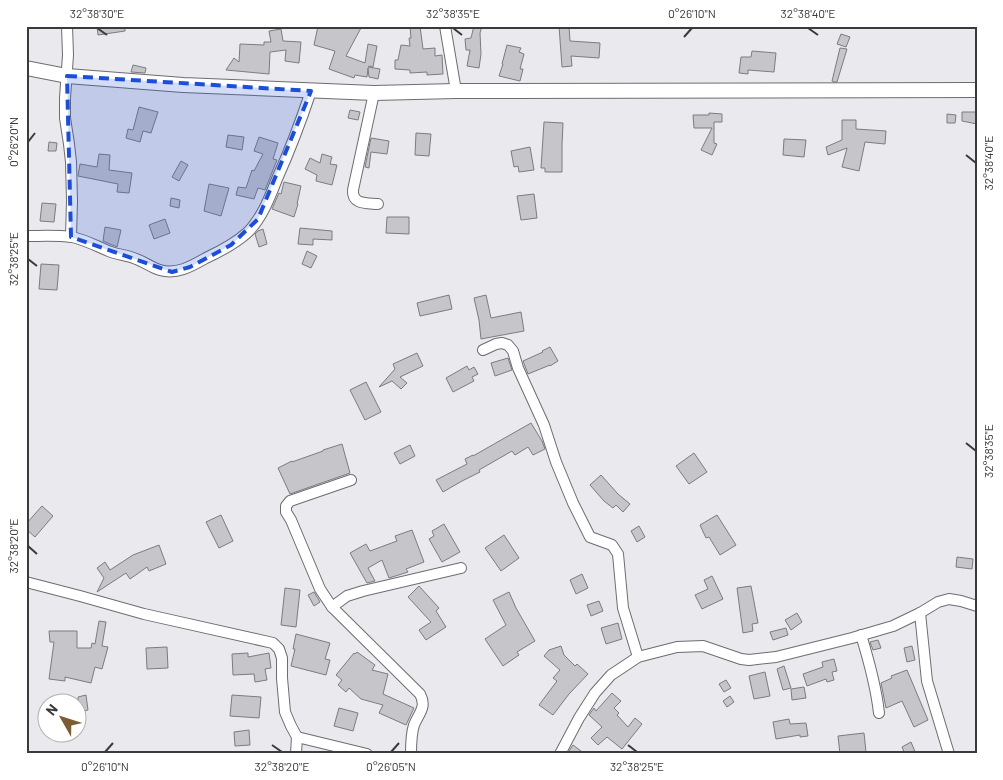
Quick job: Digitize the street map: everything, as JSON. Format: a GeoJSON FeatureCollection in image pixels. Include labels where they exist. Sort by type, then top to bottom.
{"type":"FeatureCollection","features":[{"type":"Feature","properties":{"kind":"street"},"geometry":{"type":"LineString","coordinates":[[67,26],[68,55],[65,118],[71,162],[71,237]]}},
{"type":"Feature","properties":{"kind":"street"},"geometry":{"type":"LineString","coordinates":[[446,26],[456,91]]}},
{"type":"Feature","properties":{"kind":"street"},"geometry":{"type":"LineString","coordinates":[[26,68],[67,76],[183,85],[374,93],[456,91],[977,90]]}},
{"type":"Feature","properties":{"kind":"street"},"geometry":{"type":"LineString","coordinates":[[26,236],[71,237],[94,244],[111,252],[135,258],[155,269],[167,271],[183,270],[190,267],[231,245],[248,232],[258,219],[269,199],[311,90]]}},
{"type":"Feature","properties":{"kind":"street"},"geometry":{"type":"LineString","coordinates":[[374,93],[353,196],[362,203],[378,204]]}},
{"type":"Feature","properties":{"kind":"street"},"geometry":{"type":"LineString","coordinates":[[483,350],[502,343],[508,345],[512,351],[544,425],[556,462],[573,503],[590,537],[612,545],[618,554],[622,608],[638,657]]}},
{"type":"Feature","properties":{"kind":"street"},"geometry":{"type":"LineString","coordinates":[[351,480],[290,501],[286,506],[286,512],[320,589],[332,607],[420,694],[423,704],[414,725],[411,754]]}},
{"type":"Feature","properties":{"kind":"street"},"geometry":{"type":"LineString","coordinates":[[332,607],[346,596],[460,568]]}},
{"type":"Feature","properties":{"kind":"street"},"geometry":{"type":"LineString","coordinates":[[26,582],[144,614],[273,643],[281,653],[285,712],[297,737],[296,754]]}},
{"type":"Feature","properties":{"kind":"street"},"geometry":{"type":"LineString","coordinates":[[560,754],[579,718],[596,693],[611,675],[638,657],[677,647],[703,646],[741,659],[750,660],[776,657],[862,636],[893,626],[938,602],[949,599],[977,606]]}},
{"type":"Feature","properties":{"kind":"street"},"geometry":{"type":"LineString","coordinates":[[920,613],[926,681],[950,754]]}},
{"type":"Feature","properties":{"kind":"street"},"geometry":{"type":"LineString","coordinates":[[862,636],[877,692],[878,713]]}},
{"type":"Feature","properties":{"kind":"street"},"geometry":{"type":"LineString","coordinates":[[297,737],[367,754]]}},
{"type":"Feature","properties":{"kind":"highlighted area"},"geometry":{"type":"Polygon","coordinates":[[[67,76],[311,91],[258,219],[231,245],[190,267],[172,272],[71,237],[67,76]]]}},
{"type":"Feature","properties":{"kind":"building"},"geometry":{"type":"Polygon","coordinates":[[[97,26],[125,26],[125,31],[98,35],[97,26]]]}},
{"type":"Feature","properties":{"kind":"building"},"geometry":{"type":"Polygon","coordinates":[[[318,26],[362,26],[346,56],[365,63],[368,44],[377,46],[373,67],[368,67],[380,69],[378,79],[369,77],[368,68],[367,77],[355,75],[354,78],[329,69],[335,51],[314,45],[318,26]]]}},
{"type":"Feature","properties":{"kind":"building"},"geometry":{"type":"Polygon","coordinates":[[[410,26],[420,26],[423,49],[435,48],[435,56],[442,55],[443,74],[427,75],[427,72],[410,73],[410,70],[395,69],[395,60],[398,60],[401,45],[410,46],[410,26]]]}},
{"type":"Feature","properties":{"kind":"building"},"geometry":{"type":"Polygon","coordinates":[[[474,26],[482,26],[479,68],[467,66],[470,50],[466,50],[465,39],[471,38],[474,26]]]}},
{"type":"Feature","properties":{"kind":"building"},"geometry":{"type":"Polygon","coordinates":[[[559,26],[569,26],[570,41],[600,43],[599,58],[571,56],[572,66],[562,67],[559,26]]]}},
{"type":"Feature","properties":{"kind":"building"},"geometry":{"type":"Polygon","coordinates":[[[281,29],[283,41],[301,42],[299,63],[285,61],[286,50],[270,52],[269,74],[226,70],[234,58],[239,62],[240,44],[264,45],[264,42],[271,42],[269,31],[281,29]]]}},
{"type":"Feature","properties":{"kind":"building"},"geometry":{"type":"Polygon","coordinates":[[[841,34],[850,37],[846,47],[837,44],[841,34]]]}},
{"type":"Feature","properties":{"kind":"building"},"geometry":{"type":"Polygon","coordinates":[[[507,45],[521,48],[519,52],[524,54],[520,69],[523,69],[520,81],[499,76],[507,45]]]}},
{"type":"Feature","properties":{"kind":"building"},"geometry":{"type":"Polygon","coordinates":[[[840,48],[847,49],[837,82],[834,82],[832,81],[840,48]]]}},
{"type":"Feature","properties":{"kind":"building"},"geometry":{"type":"Polygon","coordinates":[[[752,51],[776,53],[774,72],[748,70],[748,74],[739,73],[741,57],[751,57],[752,51]]]}},
{"type":"Feature","properties":{"kind":"building"},"geometry":{"type":"Polygon","coordinates":[[[133,65],[146,68],[145,73],[131,72],[133,65]]]}},
{"type":"Feature","properties":{"kind":"building"},"geometry":{"type":"Polygon","coordinates":[[[139,107],[158,112],[151,133],[143,131],[140,142],[126,138],[128,129],[133,130],[139,107]]]}},
{"type":"Feature","properties":{"kind":"building"},"geometry":{"type":"Polygon","coordinates":[[[350,110],[360,112],[358,120],[348,118],[350,110]]]}},
{"type":"Feature","properties":{"kind":"building"},"geometry":{"type":"Polygon","coordinates":[[[962,112],[977,112],[977,124],[962,121],[962,112]]]}},
{"type":"Feature","properties":{"kind":"building"},"geometry":{"type":"Polygon","coordinates":[[[709,113],[722,114],[722,122],[714,122],[714,143],[717,144],[712,155],[701,150],[712,128],[694,128],[693,115],[709,115],[709,113]]]}},
{"type":"Feature","properties":{"kind":"building"},"geometry":{"type":"Polygon","coordinates":[[[947,114],[956,115],[955,123],[947,123],[947,114]]]}},
{"type":"Feature","properties":{"kind":"building"},"geometry":{"type":"Polygon","coordinates":[[[842,120],[856,120],[856,129],[886,131],[885,144],[865,142],[859,171],[842,167],[847,148],[828,155],[826,147],[842,140],[842,120]]]}},
{"type":"Feature","properties":{"kind":"building"},"geometry":{"type":"Polygon","coordinates":[[[544,122],[563,123],[562,172],[545,172],[545,168],[541,168],[544,122]]]}},
{"type":"Feature","properties":{"kind":"building"},"geometry":{"type":"Polygon","coordinates":[[[416,133],[431,134],[429,156],[415,155],[416,133]]]}},
{"type":"Feature","properties":{"kind":"building"},"geometry":{"type":"Polygon","coordinates":[[[228,135],[244,137],[242,150],[226,147],[228,135]]]}},
{"type":"Feature","properties":{"kind":"building"},"geometry":{"type":"Polygon","coordinates":[[[259,137],[278,143],[273,159],[277,160],[265,190],[258,188],[254,199],[236,195],[238,187],[246,188],[252,170],[254,171],[263,154],[254,151],[259,137]]]}},
{"type":"Feature","properties":{"kind":"building"},"geometry":{"type":"Polygon","coordinates":[[[371,138],[389,141],[387,154],[371,152],[369,168],[365,167],[371,138]]]}},
{"type":"Feature","properties":{"kind":"building"},"geometry":{"type":"Polygon","coordinates":[[[784,139],[806,140],[804,157],[783,155],[784,139]]]}},
{"type":"Feature","properties":{"kind":"building"},"geometry":{"type":"Polygon","coordinates":[[[49,142],[57,143],[56,151],[48,151],[49,142]]]}},
{"type":"Feature","properties":{"kind":"building"},"geometry":{"type":"Polygon","coordinates":[[[530,147],[534,170],[519,172],[518,166],[514,167],[511,151],[530,147]]]}},
{"type":"Feature","properties":{"kind":"building"},"geometry":{"type":"Polygon","coordinates":[[[99,154],[110,155],[109,170],[132,173],[129,193],[117,192],[118,184],[78,176],[80,164],[97,167],[99,154]]]}},
{"type":"Feature","properties":{"kind":"building"},"geometry":{"type":"Polygon","coordinates":[[[322,154],[332,157],[330,164],[337,165],[332,185],[316,181],[317,175],[305,169],[310,158],[320,163],[322,154]]]}},
{"type":"Feature","properties":{"kind":"building"},"geometry":{"type":"Polygon","coordinates":[[[181,161],[188,165],[179,181],[172,177],[181,161]]]}},
{"type":"Feature","properties":{"kind":"building"},"geometry":{"type":"Polygon","coordinates":[[[284,182],[301,186],[294,217],[272,209],[279,193],[281,194],[284,182]]]}},
{"type":"Feature","properties":{"kind":"building"},"geometry":{"type":"Polygon","coordinates":[[[209,184],[229,188],[221,216],[204,211],[209,184]]]}},
{"type":"Feature","properties":{"kind":"building"},"geometry":{"type":"Polygon","coordinates":[[[534,194],[537,218],[521,220],[517,196],[534,194]]]}},
{"type":"Feature","properties":{"kind":"building"},"geometry":{"type":"Polygon","coordinates":[[[171,198],[180,200],[179,208],[170,206],[171,198]]]}},
{"type":"Feature","properties":{"kind":"building"},"geometry":{"type":"Polygon","coordinates":[[[42,203],[56,204],[54,222],[40,221],[42,203]]]}},
{"type":"Feature","properties":{"kind":"building"},"geometry":{"type":"Polygon","coordinates":[[[387,217],[409,217],[409,234],[386,233],[387,217]]]}},
{"type":"Feature","properties":{"kind":"building"},"geometry":{"type":"Polygon","coordinates":[[[165,219],[170,233],[154,239],[149,225],[165,219]]]}},
{"type":"Feature","properties":{"kind":"building"},"geometry":{"type":"Polygon","coordinates":[[[105,227],[121,230],[117,247],[103,241],[105,227]]]}},
{"type":"Feature","properties":{"kind":"building"},"geometry":{"type":"Polygon","coordinates":[[[300,228],[332,231],[332,240],[313,239],[313,245],[298,244],[300,228]]]}},
{"type":"Feature","properties":{"kind":"building"},"geometry":{"type":"Polygon","coordinates":[[[263,229],[267,244],[259,247],[255,234],[263,229]]]}},
{"type":"Feature","properties":{"kind":"building"},"geometry":{"type":"Polygon","coordinates":[[[307,251],[317,256],[311,268],[302,264],[307,251]]]}},
{"type":"Feature","properties":{"kind":"building"},"geometry":{"type":"Polygon","coordinates":[[[41,264],[59,265],[57,290],[39,289],[41,264]]]}},
{"type":"Feature","properties":{"kind":"building"},"geometry":{"type":"Polygon","coordinates":[[[449,295],[452,309],[420,316],[417,303],[449,295]]]}},
{"type":"Feature","properties":{"kind":"building"},"geometry":{"type":"Polygon","coordinates":[[[486,295],[491,318],[521,312],[524,331],[481,339],[474,298],[486,295]]]}},
{"type":"Feature","properties":{"kind":"building"},"geometry":{"type":"Polygon","coordinates":[[[550,347],[558,361],[528,374],[523,361],[550,347]]]}},
{"type":"Feature","properties":{"kind":"building"},"geometry":{"type":"Polygon","coordinates":[[[417,353],[423,366],[400,377],[407,383],[401,389],[392,381],[379,387],[395,369],[393,364],[417,353]]]}},
{"type":"Feature","properties":{"kind":"building"},"geometry":{"type":"Polygon","coordinates":[[[508,358],[512,370],[495,376],[491,363],[508,358]]]}},
{"type":"Feature","properties":{"kind":"building"},"geometry":{"type":"Polygon","coordinates":[[[467,366],[469,370],[474,367],[478,374],[472,377],[474,381],[453,392],[446,378],[467,366]]]}},
{"type":"Feature","properties":{"kind":"building"},"geometry":{"type":"Polygon","coordinates":[[[366,382],[381,412],[365,420],[350,390],[366,382]]]}},
{"type":"Feature","properties":{"kind":"building"},"geometry":{"type":"Polygon","coordinates":[[[531,423],[545,449],[533,455],[528,447],[515,455],[512,451],[479,470],[480,472],[443,492],[436,480],[467,464],[465,459],[531,423]]]}},
{"type":"Feature","properties":{"kind":"building"},"geometry":{"type":"Polygon","coordinates":[[[342,444],[350,473],[290,494],[278,468],[292,461],[342,444]]]}},
{"type":"Feature","properties":{"kind":"building"},"geometry":{"type":"Polygon","coordinates":[[[410,445],[415,456],[400,464],[394,453],[410,445]]]}},
{"type":"Feature","properties":{"kind":"building"},"geometry":{"type":"Polygon","coordinates":[[[694,453],[707,472],[689,484],[676,466],[694,453]]]}},
{"type":"Feature","properties":{"kind":"building"},"geometry":{"type":"Polygon","coordinates":[[[601,475],[630,504],[623,512],[616,505],[613,508],[604,501],[590,485],[601,475]]]}},
{"type":"Feature","properties":{"kind":"building"},"geometry":{"type":"Polygon","coordinates":[[[42,506],[53,516],[35,537],[26,529],[26,524],[42,506]]]}},
{"type":"Feature","properties":{"kind":"building"},"geometry":{"type":"Polygon","coordinates":[[[221,515],[233,541],[219,548],[206,522],[221,515]]]}},
{"type":"Feature","properties":{"kind":"building"},"geometry":{"type":"Polygon","coordinates":[[[717,515],[736,545],[720,555],[709,537],[706,538],[700,525],[717,515]]]}},
{"type":"Feature","properties":{"kind":"building"},"geometry":{"type":"Polygon","coordinates":[[[444,524],[460,552],[442,562],[429,539],[434,536],[432,531],[444,524]]]}},
{"type":"Feature","properties":{"kind":"building"},"geometry":{"type":"Polygon","coordinates":[[[639,526],[645,537],[637,542],[631,531],[639,526]]]}},
{"type":"Feature","properties":{"kind":"building"},"geometry":{"type":"Polygon","coordinates":[[[412,530],[424,562],[406,569],[408,572],[389,578],[382,560],[368,568],[375,581],[367,583],[350,553],[366,544],[370,551],[397,541],[395,536],[412,530]]]}},
{"type":"Feature","properties":{"kind":"building"},"geometry":{"type":"Polygon","coordinates":[[[504,535],[519,558],[501,571],[485,548],[504,535]]]}},
{"type":"Feature","properties":{"kind":"building"},"geometry":{"type":"Polygon","coordinates":[[[159,545],[166,564],[149,571],[147,567],[130,579],[126,573],[97,592],[104,578],[97,568],[105,562],[110,570],[133,555],[159,545]]]}},
{"type":"Feature","properties":{"kind":"building"},"geometry":{"type":"Polygon","coordinates":[[[957,557],[973,559],[972,569],[956,567],[957,557]]]}},
{"type":"Feature","properties":{"kind":"building"},"geometry":{"type":"Polygon","coordinates":[[[582,574],[588,588],[576,594],[570,580],[582,574]]]}},
{"type":"Feature","properties":{"kind":"building"},"geometry":{"type":"Polygon","coordinates":[[[712,576],[723,599],[702,609],[695,595],[708,589],[704,580],[712,576]]]}},
{"type":"Feature","properties":{"kind":"building"},"geometry":{"type":"Polygon","coordinates":[[[419,586],[439,608],[436,611],[446,627],[426,640],[419,630],[431,622],[408,597],[419,586]]]}},
{"type":"Feature","properties":{"kind":"building"},"geometry":{"type":"Polygon","coordinates":[[[751,586],[758,623],[752,624],[753,631],[743,633],[737,588],[751,586]]]}},
{"type":"Feature","properties":{"kind":"building"},"geometry":{"type":"Polygon","coordinates":[[[285,588],[300,590],[296,627],[281,625],[285,588]]]}},
{"type":"Feature","properties":{"kind":"building"},"geometry":{"type":"Polygon","coordinates":[[[314,592],[320,602],[314,606],[308,595],[314,592]]]}},
{"type":"Feature","properties":{"kind":"building"},"geometry":{"type":"Polygon","coordinates":[[[509,592],[535,641],[517,652],[519,655],[503,666],[485,639],[506,625],[493,600],[509,592]]]}},
{"type":"Feature","properties":{"kind":"building"},"geometry":{"type":"Polygon","coordinates":[[[599,601],[603,611],[591,616],[587,605],[599,601]]]}},
{"type":"Feature","properties":{"kind":"building"},"geometry":{"type":"Polygon","coordinates":[[[797,613],[802,622],[791,630],[785,620],[797,613]]]}},
{"type":"Feature","properties":{"kind":"building"},"geometry":{"type":"Polygon","coordinates":[[[99,621],[106,622],[102,646],[108,647],[102,669],[95,667],[91,683],[65,677],[65,681],[49,679],[54,642],[50,642],[49,631],[77,631],[77,648],[91,648],[92,643],[95,644],[99,621]]]}},
{"type":"Feature","properties":{"kind":"building"},"geometry":{"type":"Polygon","coordinates":[[[618,623],[622,639],[606,644],[601,628],[618,623]]]}},
{"type":"Feature","properties":{"kind":"building"},"geometry":{"type":"Polygon","coordinates":[[[786,628],[788,635],[773,640],[770,632],[786,628]]]}},
{"type":"Feature","properties":{"kind":"building"},"geometry":{"type":"Polygon","coordinates":[[[296,634],[330,643],[325,659],[330,660],[326,675],[291,666],[296,634]]]}},
{"type":"Feature","properties":{"kind":"building"},"geometry":{"type":"Polygon","coordinates":[[[878,640],[881,648],[873,650],[870,642],[878,640]]]}},
{"type":"Feature","properties":{"kind":"building"},"geometry":{"type":"Polygon","coordinates":[[[561,646],[564,655],[575,666],[577,664],[588,674],[553,715],[539,705],[557,681],[553,678],[560,670],[544,656],[549,650],[561,646]]]}},
{"type":"Feature","properties":{"kind":"building"},"geometry":{"type":"Polygon","coordinates":[[[912,646],[915,660],[907,662],[904,648],[912,646]]]}},
{"type":"Feature","properties":{"kind":"building"},"geometry":{"type":"Polygon","coordinates":[[[167,647],[168,668],[147,669],[146,648],[167,647]]]}},
{"type":"Feature","properties":{"kind":"building"},"geometry":{"type":"Polygon","coordinates":[[[357,652],[375,665],[372,670],[388,674],[383,694],[414,708],[406,725],[379,713],[383,705],[361,699],[349,688],[346,692],[338,685],[342,680],[336,675],[354,653],[357,652]]]}},
{"type":"Feature","properties":{"kind":"building"},"geometry":{"type":"Polygon","coordinates":[[[248,653],[248,657],[269,653],[271,668],[265,669],[267,680],[255,682],[254,674],[233,675],[232,654],[248,653]]]}},
{"type":"Feature","properties":{"kind":"building"},"geometry":{"type":"Polygon","coordinates":[[[834,659],[837,671],[832,672],[834,680],[827,682],[826,679],[807,686],[803,674],[823,667],[822,662],[834,659]]]}},
{"type":"Feature","properties":{"kind":"building"},"geometry":{"type":"Polygon","coordinates":[[[784,666],[791,688],[783,690],[777,669],[784,666]]]}},
{"type":"Feature","properties":{"kind":"building"},"geometry":{"type":"Polygon","coordinates":[[[907,670],[928,720],[914,727],[902,701],[886,708],[881,683],[892,678],[891,676],[907,670]]]}},
{"type":"Feature","properties":{"kind":"building"},"geometry":{"type":"Polygon","coordinates":[[[765,672],[770,696],[754,699],[749,676],[765,672]]]}},
{"type":"Feature","properties":{"kind":"building"},"geometry":{"type":"Polygon","coordinates":[[[726,680],[731,688],[724,692],[719,684],[726,680]]]}},
{"type":"Feature","properties":{"kind":"building"},"geometry":{"type":"Polygon","coordinates":[[[804,687],[806,698],[792,700],[791,689],[804,687]]]}},
{"type":"Feature","properties":{"kind":"building"},"geometry":{"type":"Polygon","coordinates":[[[612,693],[621,701],[614,708],[619,713],[617,715],[628,727],[635,718],[642,724],[622,749],[607,737],[598,745],[591,738],[602,727],[589,715],[594,708],[596,711],[612,693]]]}},
{"type":"Feature","properties":{"kind":"building"},"geometry":{"type":"Polygon","coordinates":[[[232,695],[261,697],[259,718],[230,716],[232,695]]]}},
{"type":"Feature","properties":{"kind":"building"},"geometry":{"type":"Polygon","coordinates":[[[730,696],[734,702],[727,707],[723,701],[730,696]]]}},
{"type":"Feature","properties":{"kind":"building"},"geometry":{"type":"Polygon","coordinates":[[[339,708],[358,713],[353,731],[334,726],[339,708]]]}},
{"type":"Feature","properties":{"kind":"building"},"geometry":{"type":"Polygon","coordinates":[[[789,719],[790,724],[806,723],[808,736],[800,737],[800,735],[776,739],[773,722],[789,719]]]}},
{"type":"Feature","properties":{"kind":"building"},"geometry":{"type":"Polygon","coordinates":[[[249,730],[250,745],[235,746],[234,732],[249,730]]]}},
{"type":"Feature","properties":{"kind":"building"},"geometry":{"type":"Polygon","coordinates":[[[864,733],[866,752],[840,754],[838,736],[864,733]]]}},
{"type":"Feature","properties":{"kind":"building"},"geometry":{"type":"Polygon","coordinates":[[[911,742],[916,754],[905,754],[902,747],[911,742]]]}},
{"type":"Feature","properties":{"kind":"building"},"geometry":{"type":"Polygon","coordinates":[[[573,745],[585,754],[573,754],[569,751],[573,745]]]}}]}
